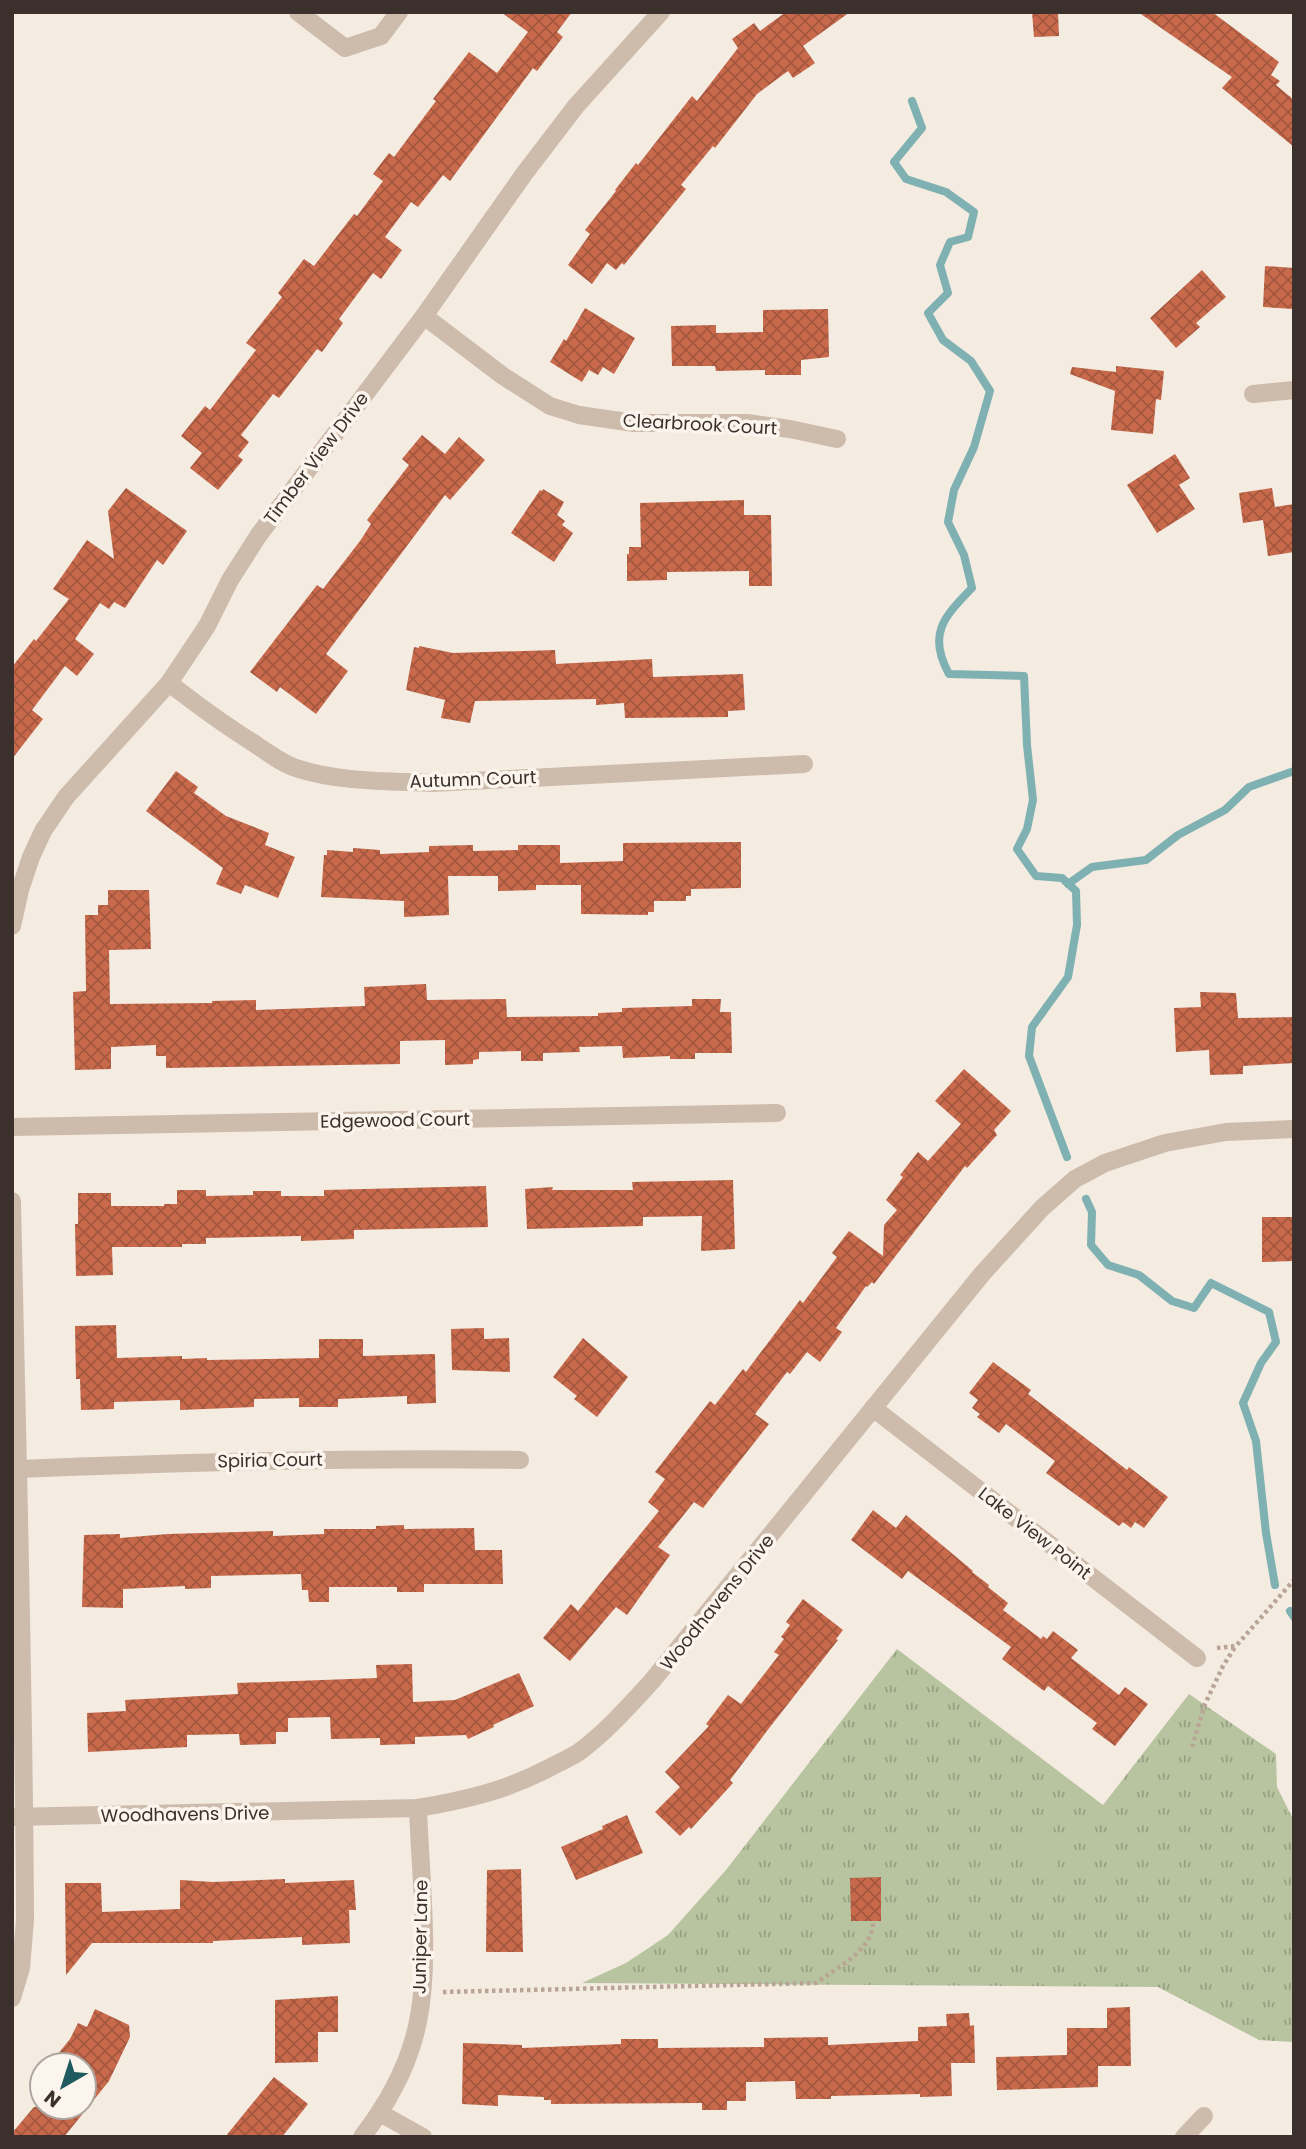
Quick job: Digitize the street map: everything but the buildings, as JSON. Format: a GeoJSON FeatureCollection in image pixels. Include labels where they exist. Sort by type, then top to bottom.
{"type":"FeatureCollection","features":[{"type":"Feature","properties":{"kind":"street"},"geometry":{"type":"LineString","coordinates":[[298,12],[345,48],[381,36],[399,12]]}},
{"type":"Feature","properties":{"kind":"street","name":"Timber View Drive"},"geometry":{"type":"LineString","coordinates":[[12,926],[20,890],[43,831],[66,797],[169,683],[207,626],[230,580],[258,536],[424,316],[524,174],[576,106],[661,12]]}},
{"type":"Feature","properties":{"kind":"street","name":"Clearbrook Court"},"geometry":{"type":"LineString","coordinates":[[424,316],[503,376],[550,406],[579,415],[634,423],[747,423],[837,439]]}},
{"type":"Feature","properties":{"kind":"street"},"geometry":{"type":"LineString","coordinates":[[1253,394],[1294,390]]}},
{"type":"Feature","properties":{"kind":"street","name":"Autumn Court"},"geometry":{"type":"LineString","coordinates":[[169,683],[212,716],[278,759],[318,774],[432,783],[804,764]]}},
{"type":"Feature","properties":{"kind":"street","name":"Edgewood Court"},"geometry":{"type":"LineString","coordinates":[[12,1127],[777,1112]]}},
{"type":"Feature","properties":{"kind":"street","name":"Woodhavens Drive"},"geometry":{"type":"LineString","coordinates":[[18,1817],[418,1808],[473,1799],[509,1787],[577,1753],[614,1721],[652,1681],[982,1274],[1042,1208],[1075,1179],[1105,1163],[1165,1143],[1226,1132],[1294,1129]]}},
{"type":"Feature","properties":{"kind":"street"},"geometry":{"type":"LineString","coordinates":[[12,1201],[19,1469],[18,1817],[25,1920],[21,1968],[12,1998]]}},
{"type":"Feature","properties":{"kind":"street","name":"Lake View Point"},"geometry":{"type":"LineString","coordinates":[[873,1408],[1197,1658]]}},
{"type":"Feature","properties":{"kind":"street","name":"Spiria Court"},"geometry":{"type":"LineString","coordinates":[[19,1469],[203,1461],[423,1458],[520,1460]]}},
{"type":"Feature","properties":{"kind":"street","name":"Juniper Lane"},"geometry":{"type":"LineString","coordinates":[[362,2137],[380,2113],[405,2065],[415,2036],[424,1940],[418,1808]]}},
{"type":"Feature","properties":{"kind":"street"},"geometry":{"type":"LineString","coordinates":[[380,2113],[424,2137]]}},
{"type":"Feature","properties":{"kind":"street"},"geometry":{"type":"LineString","coordinates":[[1184,2137],[1204,2116]]}},
{"type":"Feature","properties":{"kind":"path"},"geometry":{"type":"LineString","coordinates":[[1192,1747],[1205,1704],[1223,1666],[1236,1646],[1294,1580]]}},
{"type":"Feature","properties":{"kind":"path"},"geometry":{"type":"LineString","coordinates":[[1197,1658],[1206,1646],[1221,1649],[1236,1646]]}},
{"type":"Feature","properties":{"kind":"path"},"geometry":{"type":"LineString","coordinates":[[421,1992],[816,1983],[860,1950],[873,1932],[873,1922]]}},
{"type":"Feature","properties":{"kind":"green space"},"geometry":{"type":"Polygon","coordinates":[[[897,1649],[1103,1805],[1189,1694],[1276,1754],[1277,1787],[1294,1821],[1294,2042],[1259,2040],[1158,1987],[582,1983],[626,1963],[668,1935],[726,1870],[897,1649]]]}},
{"type":"Feature","properties":{"kind":"green space"},"geometry":{"type":"Polygon","coordinates":[[[1053,1823],[1059,1873],[1033,1876],[1027,1826],[1053,1823]]]}},
{"type":"Feature","properties":{"kind":"waterway"},"geometry":{"type":"LineString","coordinates":[[912,101],[922,128],[894,162],[906,179],[946,192],[974,212],[968,237],[950,242],[940,265],[948,293],[928,313],[943,340],[971,361],[990,391],[974,447],[954,490],[948,522],[964,555],[972,588],[947,617],[939,637],[939,648],[949,674],[1024,676],[1033,800],[1027,829],[1017,849],[1036,876],[1062,878],[1076,891],[1077,925],[1068,977],[1032,1027],[1029,1056],[1067,1157]]}},
{"type":"Feature","properties":{"kind":"waterway"},"geometry":{"type":"LineString","coordinates":[[1068,884],[1092,867],[1146,860],[1178,835],[1225,810],[1249,787],[1294,771]]}},
{"type":"Feature","properties":{"kind":"waterway"},"geometry":{"type":"LineString","coordinates":[[1086,1199],[1092,1212],[1091,1245],[1108,1265],[1139,1275],[1172,1301],[1194,1308],[1211,1283],[1269,1312],[1276,1342],[1261,1363],[1243,1403],[1256,1441],[1266,1533],[1275,1585]]}},
{"type":"Feature","properties":{"kind":"waterway"},"geometry":{"type":"LineString","coordinates":[[1290,1611],[1294,1617]]}}]}
